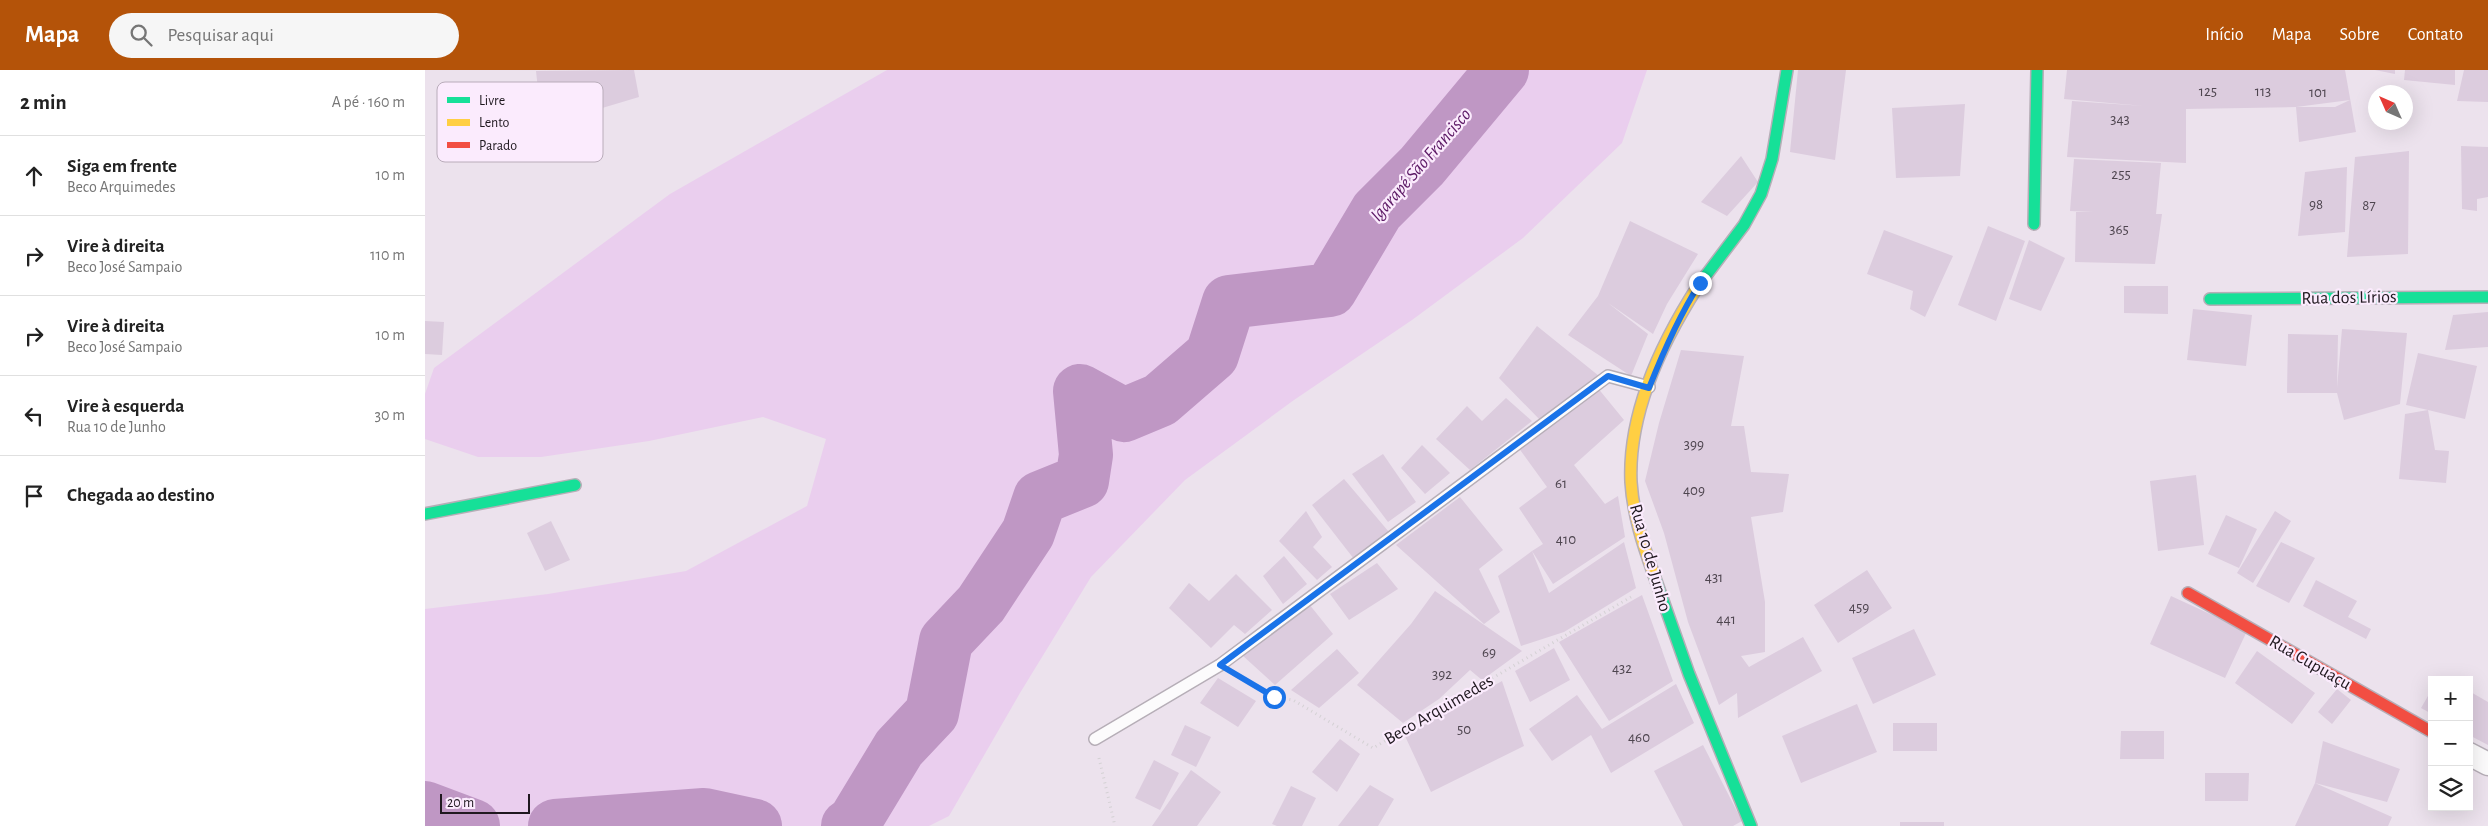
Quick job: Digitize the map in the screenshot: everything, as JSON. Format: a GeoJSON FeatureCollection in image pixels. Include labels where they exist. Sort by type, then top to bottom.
{"type":"FeatureCollection","features":[{"type":"Feature","properties":{"kind":"street","name":"Rua 10 de Junho"},"geometry":{"type":"LineString","coordinates":[[1751,826],[1736,782],[1711,728],[1670,625],[1633,503],[1631,467],[1635,435],[1649,388],[1667,342],[1683,309],[1755,206],[1766,180],[1773,154],[1787,70]]}},
{"type":"Feature","properties":{"kind":"street"},"geometry":{"type":"LineString","coordinates":[[2033,224],[2037,70]]}},
{"type":"Feature","properties":{"kind":"street","name":"Rua dos Lírios"},"geometry":{"type":"LineString","coordinates":[[2209,300],[2488,297]]}},
{"type":"Feature","properties":{"kind":"street"},"geometry":{"type":"LineString","coordinates":[[425,514],[575,485]]}},
{"type":"Feature","properties":{"kind":"street","name":"Rua Cupuaçu"},"geometry":{"type":"LineString","coordinates":[[2188,593],[2428,730]]}},
{"type":"Feature","properties":{"kind":"street"},"geometry":{"type":"LineString","coordinates":[[2473,756],[2488,764]]}},
{"type":"Feature","properties":{"kind":"lane"},"geometry":{"type":"LineString","coordinates":[[1095,739],[1220,665],[1608,376],[1649,388]]}},
{"type":"Feature","properties":{"kind":"path","name":"Beco Arquimedes"},"geometry":{"type":"LineString","coordinates":[[1220,665],[1274,697],[1293,700],[1373,748],[1642,591],[1657,585]]}},
{"type":"Feature","properties":{"kind":"path"},"geometry":{"type":"LineString","coordinates":[[1095,739],[1115,826]]}},
{"type":"Feature","properties":{"kind":"shaded area"},"geometry":{"type":"Polygon","coordinates":[[[887,70],[1647,70],[1622,143],[1523,238],[1412,320],[1294,400],[1185,480],[1091,577],[1020,693],[949,816],[929,826],[425,826],[425,609],[548,594],[686,571],[807,506],[826,439],[763,417],[649,441],[541,457],[478,457],[425,439],[425,394],[434,368],[670,194],[887,70]]]}},
{"type":"Feature","properties":{"kind":"building"},"geometry":{"type":"Polygon","coordinates":[[[634,70],[639,97],[603,108],[603,82],[537,82],[536,71],[634,70]]]}},
{"type":"Feature","properties":{"kind":"building"},"geometry":{"type":"Polygon","coordinates":[[[1798,70],[1846,70],[1835,160],[1790,152],[1798,70]]]}},
{"type":"Feature","properties":{"kind":"building"},"geometry":{"type":"Polygon","coordinates":[[[2067,70],[2345,70],[2356,132],[2299,142],[2296,107],[2186,109],[2186,163],[2067,157],[2072,101],[2144,106],[2064,99],[2067,70]],[[2350,100],[2296,107],[2335,107],[2350,100]]]}},
{"type":"Feature","properties":{"kind":"building"},"geometry":{"type":"Polygon","coordinates":[[[2375,70],[2395,70],[2395,74],[2375,70]]]}},
{"type":"Feature","properties":{"kind":"building"},"geometry":{"type":"Polygon","coordinates":[[[2405,70],[2455,70],[2455,85],[2404,80],[2405,70]]]}},
{"type":"Feature","properties":{"kind":"building"},"geometry":{"type":"Polygon","coordinates":[[[2464,70],[2488,70],[2488,102],[2457,101],[2464,70]]]}},
{"type":"Feature","properties":{"kind":"building"},"geometry":{"type":"Polygon","coordinates":[[[1965,104],[1960,176],[1896,178],[1892,108],[1965,104]]]}},
{"type":"Feature","properties":{"kind":"building"},"geometry":{"type":"Polygon","coordinates":[[[2461,146],[2488,147],[2488,197],[2477,199],[2477,211],[2462,209],[2461,146]]]}},
{"type":"Feature","properties":{"kind":"building"},"geometry":{"type":"Polygon","coordinates":[[[2409,151],[2408,254],[2347,257],[2355,157],[2409,151]]]}},
{"type":"Feature","properties":{"kind":"building"},"geometry":{"type":"Polygon","coordinates":[[[1741,156],[1758,182],[1727,216],[1701,202],[1741,156]]]}},
{"type":"Feature","properties":{"kind":"building"},"geometry":{"type":"Polygon","coordinates":[[[2074,159],[2161,163],[2156,214],[2162,214],[2155,264],[2075,262],[2076,212],[2093,212],[2070,211],[2074,159]]]}},
{"type":"Feature","properties":{"kind":"building"},"geometry":{"type":"Polygon","coordinates":[[[2347,167],[2345,232],[2298,236],[2305,172],[2347,167]]]}},
{"type":"Feature","properties":{"kind":"building"},"geometry":{"type":"Polygon","coordinates":[[[1630,221],[1698,254],[1667,304],[1653,334],[1608,303],[1648,334],[1631,376],[1568,335],[1598,296],[1630,221]]]}},
{"type":"Feature","properties":{"kind":"building"},"geometry":{"type":"Polygon","coordinates":[[[1988,226],[2025,241],[1996,321],[1958,305],[1988,226]]]}},
{"type":"Feature","properties":{"kind":"building"},"geometry":{"type":"Polygon","coordinates":[[[1884,230],[1953,256],[1925,317],[1910,309],[1913,291],[1867,274],[1884,230]]]}},
{"type":"Feature","properties":{"kind":"building"},"geometry":{"type":"Polygon","coordinates":[[[2029,240],[2065,258],[2041,311],[2009,299],[2029,240]]]}},
{"type":"Feature","properties":{"kind":"building"},"geometry":{"type":"Polygon","coordinates":[[[2124,286],[2168,286],[2168,314],[2124,313],[2124,286]]]}},
{"type":"Feature","properties":{"kind":"building"},"geometry":{"type":"Polygon","coordinates":[[[2193,309],[2252,315],[2246,366],[2187,360],[2193,309]]]}},
{"type":"Feature","properties":{"kind":"building"},"geometry":{"type":"Polygon","coordinates":[[[2488,312],[2488,347],[2445,350],[2453,315],[2488,312]]]}},
{"type":"Feature","properties":{"kind":"building"},"geometry":{"type":"Polygon","coordinates":[[[425,321],[444,322],[442,355],[425,354],[425,321]]]}},
{"type":"Feature","properties":{"kind":"building"},"geometry":{"type":"Polygon","coordinates":[[[1537,326],[1599,376],[1541,421],[1499,378],[1537,326]]]}},
{"type":"Feature","properties":{"kind":"building"},"geometry":{"type":"Polygon","coordinates":[[[2342,329],[2407,333],[2400,404],[2344,420],[2337,393],[2287,393],[2288,334],[2338,335],[2337,388],[2342,329]]]}},
{"type":"Feature","properties":{"kind":"building"},"geometry":{"type":"Polygon","coordinates":[[[1681,350],[1744,356],[1731,426],[1744,426],[1751,472],[1789,474],[1783,512],[1751,517],[1765,602],[1765,652],[1741,656],[1749,667],[1803,637],[1822,671],[1738,718],[1737,693],[1719,705],[1688,622],[1664,533],[1645,481],[1659,423],[1681,350]]]}},
{"type":"Feature","properties":{"kind":"building"},"geometry":{"type":"Polygon","coordinates":[[[2418,353],[2477,366],[2465,419],[2406,405],[2418,353]]]}},
{"type":"Feature","properties":{"kind":"building"},"geometry":{"type":"Polygon","coordinates":[[[1597,387],[1624,420],[1574,465],[1605,504],[1618,496],[1625,537],[1553,584],[1532,551],[1543,544],[1519,508],[1547,487],[1518,447],[1597,387]]]}},
{"type":"Feature","properties":{"kind":"building"},"geometry":{"type":"Polygon","coordinates":[[[1506,398],[1532,421],[1470,470],[1436,439],[1467,406],[1482,421],[1506,398]]]}},
{"type":"Feature","properties":{"kind":"building"},"geometry":{"type":"Polygon","coordinates":[[[2428,410],[2435,450],[2449,451],[2446,483],[2399,479],[2405,414],[2428,410]]]}},
{"type":"Feature","properties":{"kind":"building"},"geometry":{"type":"Polygon","coordinates":[[[1422,445],[1450,473],[1425,494],[1401,468],[1422,445]]]}},
{"type":"Feature","properties":{"kind":"building"},"geometry":{"type":"Polygon","coordinates":[[[1383,454],[1416,502],[1388,522],[1352,474],[1383,454]]]}},
{"type":"Feature","properties":{"kind":"building"},"geometry":{"type":"Polygon","coordinates":[[[2196,475],[2204,545],[2158,551],[2150,481],[2196,475]]]}},
{"type":"Feature","properties":{"kind":"building"},"geometry":{"type":"Polygon","coordinates":[[[1344,479],[1389,532],[1354,559],[1312,505],[1344,479]]]}},
{"type":"Feature","properties":{"kind":"building"},"geometry":{"type":"Polygon","coordinates":[[[1460,497],[1503,550],[1479,569],[1500,612],[1484,624],[1396,545],[1460,497]]]}},
{"type":"Feature","properties":{"kind":"building"},"geometry":{"type":"Polygon","coordinates":[[[1306,511],[1322,537],[1313,547],[1332,567],[1317,580],[1279,541],[1306,511]]]}},
{"type":"Feature","properties":{"kind":"building"},"geometry":{"type":"Polygon","coordinates":[[[2275,511],[2291,521],[2253,583],[2237,573],[2275,511]]]}},
{"type":"Feature","properties":{"kind":"building"},"geometry":{"type":"Polygon","coordinates":[[[2226,515],[2257,529],[2239,568],[2208,554],[2226,515]]]}},
{"type":"Feature","properties":{"kind":"building"},"geometry":{"type":"Polygon","coordinates":[[[551,521],[570,560],[545,571],[527,533],[551,521]]]}},
{"type":"Feature","properties":{"kind":"building"},"geometry":{"type":"Polygon","coordinates":[[[1624,542],[1636,588],[1564,632],[1521,646],[1498,576],[1532,551],[1549,593],[1624,542]]]}},
{"type":"Feature","properties":{"kind":"building"},"geometry":{"type":"Polygon","coordinates":[[[2281,542],[2315,558],[2289,603],[2256,586],[2281,542]]]}},
{"type":"Feature","properties":{"kind":"building"},"geometry":{"type":"Polygon","coordinates":[[[1284,556],[1307,584],[1283,604],[1263,576],[1284,556]]]}},
{"type":"Feature","properties":{"kind":"building"},"geometry":{"type":"Polygon","coordinates":[[[1377,563],[1398,589],[1349,620],[1330,594],[1377,563]]]}},
{"type":"Feature","properties":{"kind":"building"},"geometry":{"type":"Polygon","coordinates":[[[1867,570],[1892,608],[1838,643],[1814,605],[1867,570]]]}},
{"type":"Feature","properties":{"kind":"building"},"geometry":{"type":"Polygon","coordinates":[[[1236,574],[1272,610],[1245,634],[1234,625],[1211,648],[1169,608],[1189,583],[1209,601],[1236,574]]]}},
{"type":"Feature","properties":{"kind":"building"},"geometry":{"type":"Polygon","coordinates":[[[2316,580],[2357,601],[2348,617],[2371,629],[2366,639],[2303,606],[2316,580]]]}},
{"type":"Feature","properties":{"kind":"building"},"geometry":{"type":"Polygon","coordinates":[[[1435,591],[1522,651],[1482,680],[1470,670],[1439,699],[1403,723],[1357,685],[1411,624],[1435,591]]]}},
{"type":"Feature","properties":{"kind":"building"},"geometry":{"type":"Polygon","coordinates":[[[1642,595],[1673,681],[1609,721],[1559,642],[1642,595]]]}},
{"type":"Feature","properties":{"kind":"building"},"geometry":{"type":"Polygon","coordinates":[[[2171,596],[2247,631],[2225,678],[2150,644],[2171,596]]]}},
{"type":"Feature","properties":{"kind":"building"},"geometry":{"type":"Polygon","coordinates":[[[1309,604],[1333,634],[1275,685],[1242,655],[1309,604]]]}},
{"type":"Feature","properties":{"kind":"building"},"geometry":{"type":"Polygon","coordinates":[[[1914,629],[1936,675],[1873,704],[1852,658],[1914,629]]]}},
{"type":"Feature","properties":{"kind":"building"},"geometry":{"type":"Polygon","coordinates":[[[1554,648],[1570,680],[1530,702],[1515,671],[1554,648]]]}},
{"type":"Feature","properties":{"kind":"building"},"geometry":{"type":"Polygon","coordinates":[[[1337,649],[1359,673],[1319,708],[1291,690],[1337,649]]]}},
{"type":"Feature","properties":{"kind":"building"},"geometry":{"type":"Polygon","coordinates":[[[2257,651],[2315,693],[2292,724],[2235,683],[2257,651]]]}},
{"type":"Feature","properties":{"kind":"building"},"geometry":{"type":"Polygon","coordinates":[[[1218,678],[1256,701],[1238,727],[1200,703],[1218,678]]]}},
{"type":"Feature","properties":{"kind":"building"},"geometry":{"type":"Polygon","coordinates":[[[1502,681],[1524,746],[1431,792],[1405,736],[1502,681]]]}},
{"type":"Feature","properties":{"kind":"building"},"geometry":{"type":"Polygon","coordinates":[[[1676,684],[1694,723],[1611,773],[1591,735],[1552,761],[1529,729],[1577,695],[1602,729],[1676,684]]]}},
{"type":"Feature","properties":{"kind":"building"},"geometry":{"type":"Polygon","coordinates":[[[2337,689],[2351,700],[2332,724],[2318,712],[2337,689]]]}},
{"type":"Feature","properties":{"kind":"building"},"geometry":{"type":"Polygon","coordinates":[[[2473,693],[2488,702],[2488,745],[2473,737],[2473,693]]]}},
{"type":"Feature","properties":{"kind":"building"},"geometry":{"type":"Polygon","coordinates":[[[2428,696],[2428,712],[2421,708],[2428,696]]]}},
{"type":"Feature","properties":{"kind":"building"},"geometry":{"type":"Polygon","coordinates":[[[1857,704],[1877,752],[1801,783],[1782,736],[1857,704]]]}},
{"type":"Feature","properties":{"kind":"building"},"geometry":{"type":"Polygon","coordinates":[[[1893,723],[1937,723],[1937,751],[1893,751],[1893,723]]]}},
{"type":"Feature","properties":{"kind":"building"},"geometry":{"type":"Polygon","coordinates":[[[1185,725],[1211,737],[1196,767],[1171,755],[1185,725]]]}},
{"type":"Feature","properties":{"kind":"building"},"geometry":{"type":"Polygon","coordinates":[[[2121,731],[2164,731],[2164,759],[2120,759],[2121,731]]]}},
{"type":"Feature","properties":{"kind":"building"},"geometry":{"type":"Polygon","coordinates":[[[1340,739],[1360,754],[1337,792],[1312,772],[1340,739]]]}},
{"type":"Feature","properties":{"kind":"building"},"geometry":{"type":"Polygon","coordinates":[[[2323,741],[2400,769],[2387,802],[2315,783],[2323,741]]]}},
{"type":"Feature","properties":{"kind":"building"},"geometry":{"type":"Polygon","coordinates":[[[1703,745],[1742,821],[1733,826],[1683,826],[1654,771],[1703,745]]]}},
{"type":"Feature","properties":{"kind":"building"},"geometry":{"type":"Polygon","coordinates":[[[1154,760],[1179,773],[1160,810],[1135,798],[1154,760]]]}},
{"type":"Feature","properties":{"kind":"building"},"geometry":{"type":"Polygon","coordinates":[[[1191,770],[1221,792],[1197,826],[1152,826],[1191,770]]]}},
{"type":"Feature","properties":{"kind":"building"},"geometry":{"type":"Polygon","coordinates":[[[2205,773],[2249,773],[2248,801],[2205,801],[2205,773]]]}},
{"type":"Feature","properties":{"kind":"building"},"geometry":{"type":"Polygon","coordinates":[[[2315,783],[2392,817],[2388,826],[2295,826],[2315,783]]]}},
{"type":"Feature","properties":{"kind":"building"},"geometry":{"type":"Polygon","coordinates":[[[1370,785],[1394,799],[1378,826],[1338,826],[1370,785]]]}},
{"type":"Feature","properties":{"kind":"building"},"geometry":{"type":"Polygon","coordinates":[[[1291,786],[1316,798],[1302,826],[1277,826],[1272,824],[1291,786]]]}},
{"type":"Feature","properties":{"kind":"building"},"geometry":{"type":"Polygon","coordinates":[[[1900,822],[1944,822],[1944,826],[1900,826],[1900,822]]]}},
{"type":"Feature","properties":{"kind":"waterway","name":"Igarapé São Francisco"},"geometry":{"type":"LineString","coordinates":[[848,826],[853,824],[899,748],[932,713],[946,641],[981,604],[1028,533],[1040,498],[1082,481],[1086,455],[1080,391],[1124,415],[1160,400],[1212,355],[1229,302],[1330,290],[1377,211],[1422,166],[1502,70]]}},
{"type":"Feature","properties":{"kind":"waterway","name":"Igarapé São Francisco"},"geometry":{"type":"LineString","coordinates":[[425,808],[473,826]]}},
{"type":"Feature","properties":{"kind":"waterway","name":"Igarapé São Francisco"},"geometry":{"type":"LineString","coordinates":[[555,826],[704,815],[755,826]]}},
{"type":"Feature","properties":{"kind":"traffic: fast"},"geometry":{"type":"LineString","coordinates":[[1698,286],[1744,225],[1761,194],[1772,159],[1787,70]]}},
{"type":"Feature","properties":{"kind":"traffic: fast"},"geometry":{"type":"LineString","coordinates":[[2034,224],[2037,70]]}},
{"type":"Feature","properties":{"kind":"traffic: fast"},"geometry":{"type":"LineString","coordinates":[[2210,299],[2488,297]]}},
{"type":"Feature","properties":{"kind":"traffic: fast"},"geometry":{"type":"LineString","coordinates":[[425,514],[575,485]]}},
{"type":"Feature","properties":{"kind":"traffic: fast"},"geometry":{"type":"LineString","coordinates":[[1654,575],[1689,674],[1751,826]]}},
{"type":"Feature","properties":{"kind":"traffic: slow"},"geometry":{"type":"LineString","coordinates":[[1654,575],[1639,529],[1632,494],[1632,456],[1635,431],[1641,405],[1660,355],[1698,286]]}},
{"type":"Feature","properties":{"kind":"traffic: jam"},"geometry":{"type":"LineString","coordinates":[[2188,593],[2428,730]]}},
{"type":"Feature","properties":{"kind":"route"},"geometry":{"type":"LineString","coordinates":[[1274,697],[1220,665],[1608,376],[1649,388],[1667,342],[1683,309],[1700,283]]}}]}
